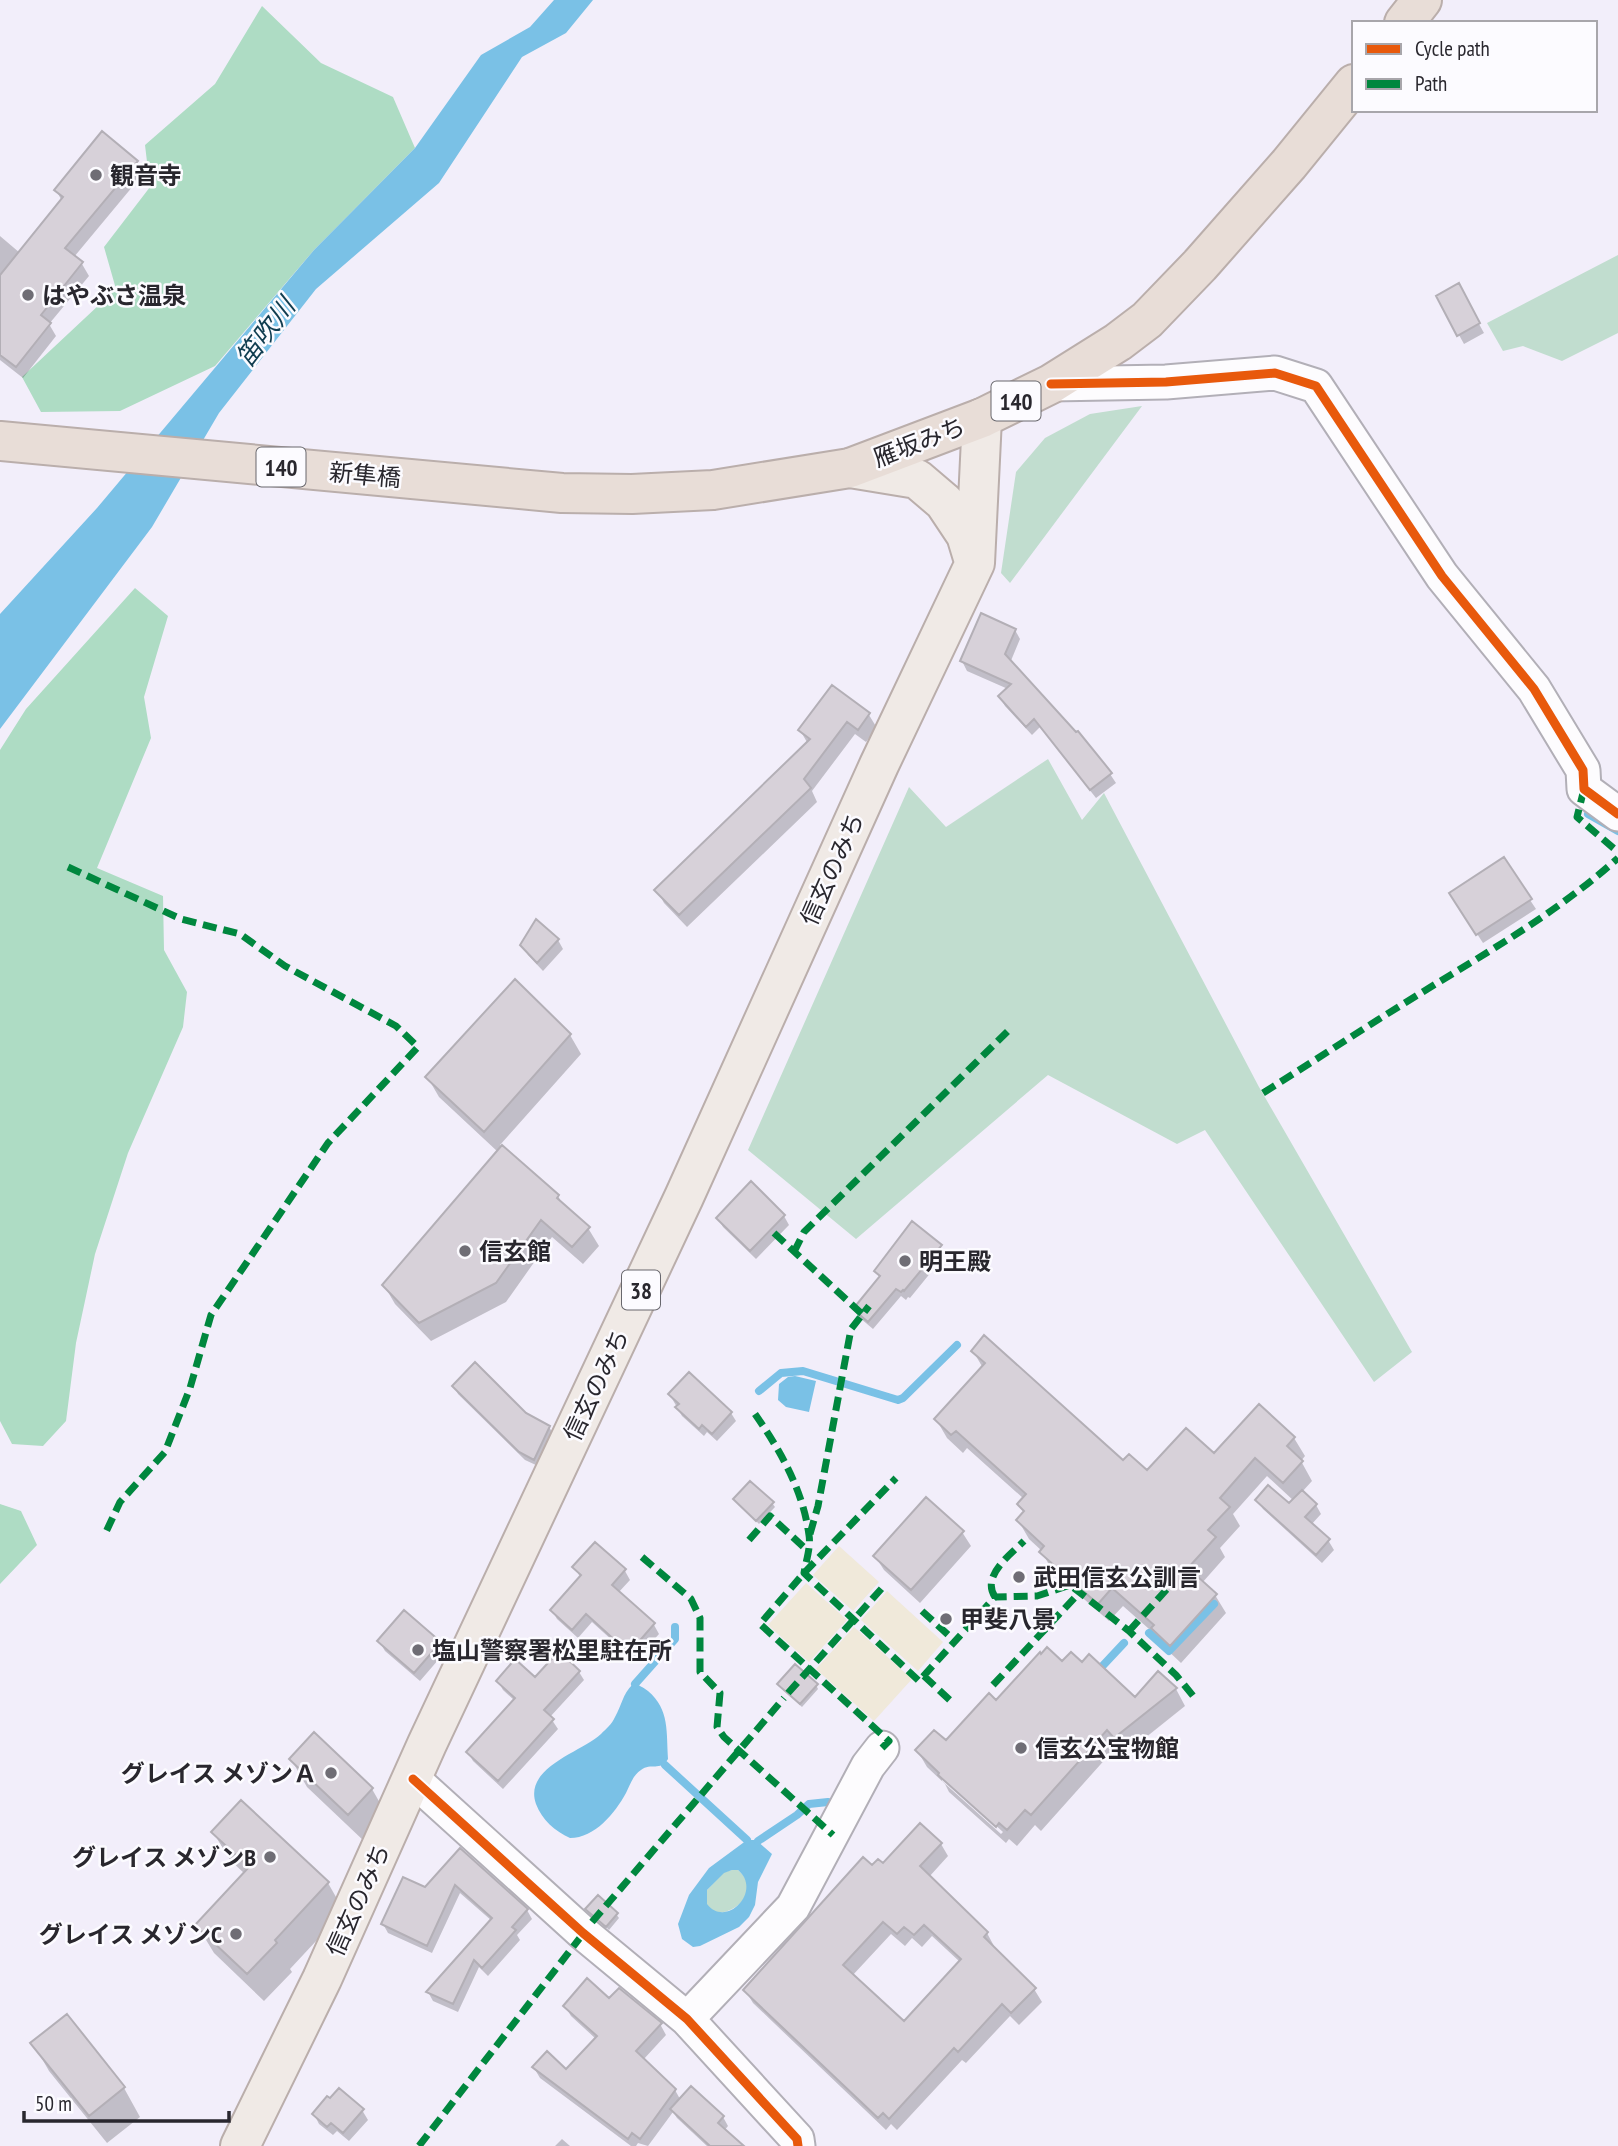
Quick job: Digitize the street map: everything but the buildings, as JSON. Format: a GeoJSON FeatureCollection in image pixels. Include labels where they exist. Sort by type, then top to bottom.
{"type":"FeatureCollection","features":[{"type":"Feature","properties":{"kind":"highway"},"geometry":{"type":"LineString","coordinates":[[1406,21],[1422,0]]}},
{"type":"Feature","properties":{"kind":"highway","name":"雁坂みち"},"geometry":{"type":"LineString","coordinates":[[562,493],[632,494],[713,490],[850,468],[982,418],[1051,384],[1118,342],[1147,320],[1200,265],[1352,86]]}},
{"type":"Feature","properties":{"kind":"highway","name":"新隼橋"},"geometry":{"type":"LineString","coordinates":[[0,441],[562,493]]}},
{"type":"Feature","properties":{"kind":"main road","name":"信玄のみち"},"geometry":{"type":"LineString","coordinates":[[240,2146],[322,1979],[684,1197],[879,765],[975,563],[982,418]]}},
{"type":"Feature","properties":{"kind":"main road"},"geometry":{"type":"LineString","coordinates":[[850,468],[917,480],[944,502],[966,535],[975,563]]}},
{"type":"Feature","properties":{"kind":"street"},"geometry":{"type":"LineString","coordinates":[[1051,384],[1166,382],[1275,373],[1316,386],[1442,576],[1534,689],[1583,770],[1584,789],[1618,814]]}},
{"type":"Feature","properties":{"kind":"street"},"geometry":{"type":"LineString","coordinates":[[687,2019],[793,1907],[869,1766],[882,1748]]}},
{"type":"Feature","properties":{"kind":"street"},"geometry":{"type":"LineString","coordinates":[[413,1779],[583,1933],[687,2019],[797,2139],[798,2146]]}},
{"type":"Feature","properties":{"kind":"green space"},"geometry":{"type":"Polygon","coordinates":[[[262,6],[321,63],[393,97],[415,148],[314,250],[215,366],[120,411],[41,412],[22,377],[116,289],[104,247],[150,187],[145,145],[215,84],[262,6]]]}},
{"type":"Feature","properties":{"kind":"green space"},"geometry":{"type":"Polygon","coordinates":[[[1618,255],[1618,333],[1562,361],[1523,346],[1503,351],[1487,323],[1618,255]]]}},
{"type":"Feature","properties":{"kind":"green space"},"geometry":{"type":"Polygon","coordinates":[[[1142,406],[1010,583],[1001,573],[1016,472],[1045,438],[1090,414],[1142,406]]]}},
{"type":"Feature","properties":{"kind":"green space"},"geometry":{"type":"Polygon","coordinates":[[[135,588],[168,616],[144,697],[151,738],[97,868],[163,896],[164,950],[187,992],[183,1027],[128,1153],[95,1254],[76,1343],[66,1421],[43,1446],[12,1444],[0,1421],[0,750],[26,709],[135,588]]]}},
{"type":"Feature","properties":{"kind":"green space"},"geometry":{"type":"Polygon","coordinates":[[[1048,759],[1082,820],[1104,793],[1259,1087],[1412,1352],[1374,1382],[1205,1130],[1177,1144],[1048,1075],[856,1239],[748,1150],[909,787],[946,827],[1048,759]]]}},
{"type":"Feature","properties":{"kind":"green space"},"geometry":{"type":"Polygon","coordinates":[[[0,1504],[21,1511],[37,1545],[0,1584],[0,1504]]]}},
{"type":"Feature","properties":{"kind":"green space"},"geometry":{"type":"Polygon","coordinates":[[[738,1870],[747,1882],[747,1893],[732,1909],[712,1911],[707,1904],[707,1890],[724,1872],[738,1870]]]}},
{"type":"Feature","properties":{"kind":"sand"},"geometry":{"type":"Polygon","coordinates":[[[839,1546],[879,1582],[853,1611],[813,1575],[839,1546]]]}},
{"type":"Feature","properties":{"kind":"sand"},"geometry":{"type":"Polygon","coordinates":[[[806,1583],[847,1620],[809,1662],[768,1625],[806,1583]]]}},
{"type":"Feature","properties":{"kind":"sand"},"geometry":{"type":"Polygon","coordinates":[[[887,1591],[943,1642],[918,1671],[861,1620],[887,1591]]]}},
{"type":"Feature","properties":{"kind":"sand"},"geometry":{"type":"Polygon","coordinates":[[[854,1627],[912,1679],[874,1721],[816,1669],[854,1627]]]}},
{"type":"Feature","properties":{"kind":"water","name":"笛吹川"},"geometry":{"type":"Polygon","coordinates":[[[554,0],[593,0],[566,33],[522,57],[439,183],[316,289],[219,413],[152,527],[0,729],[0,614],[97,508],[314,250],[415,148],[481,55],[530,27],[554,0]]]}},
{"type":"Feature","properties":{"kind":"water"},"geometry":{"type":"Polygon","coordinates":[[[788,1377],[816,1381],[809,1412],[786,1407],[778,1400],[779,1384],[788,1377]]]}},
{"type":"Feature","properties":{"kind":"water"},"geometry":{"type":"Polygon","coordinates":[[[633,1684],[648,1691],[660,1706],[666,1722],[668,1759],[662,1765],[638,1772],[616,1808],[596,1829],[588,1834],[570,1838],[550,1824],[539,1810],[534,1791],[538,1780],[556,1762],[592,1741],[607,1728],[633,1684]]]}},
{"type":"Feature","properties":{"kind":"water"},"geometry":{"type":"Polygon","coordinates":[[[747,1840],[756,1840],[772,1854],[758,1882],[755,1905],[749,1917],[739,1927],[693,1947],[682,1939],[678,1924],[689,1895],[709,1868],[747,1840]],[[738,1870],[724,1873],[707,1890],[707,1904],[715,1911],[732,1910],[744,1897],[745,1879],[738,1870]]]}},
{"type":"Feature","properties":{"kind":"waterway"},"geometry":{"type":"LineString","coordinates":[[1588,814],[1618,831]]}},
{"type":"Feature","properties":{"kind":"waterway"},"geometry":{"type":"LineString","coordinates":[[759,1391],[781,1373],[803,1371],[898,1400],[957,1345]]}},
{"type":"Feature","properties":{"kind":"waterway"},"geometry":{"type":"LineString","coordinates":[[1149,1633],[1169,1651],[1214,1604]]}},
{"type":"Feature","properties":{"kind":"waterway"},"geometry":{"type":"LineString","coordinates":[[635,1684],[675,1639],[675,1627]]}},
{"type":"Feature","properties":{"kind":"waterway"},"geometry":{"type":"LineString","coordinates":[[1095,1674],[1124,1643]]}},
{"type":"Feature","properties":{"kind":"waterway"},"geometry":{"type":"LineString","coordinates":[[665,1765],[747,1840]]}},
{"type":"Feature","properties":{"kind":"waterway"},"geometry":{"type":"LineString","coordinates":[[758,1841],[809,1804],[828,1802]]}},
{"type":"Feature","properties":{"kind":"marked path"},"geometry":{"type":"LineString","coordinates":[[1584,789],[1577,817],[1618,852]]}},
{"type":"Feature","properties":{"kind":"marked path"},"geometry":{"type":"LineString","coordinates":[[1263,1093],[1520,932],[1571,897],[1618,858]]}},
{"type":"Feature","properties":{"kind":"marked path"},"geometry":{"type":"LineString","coordinates":[[68,867],[181,919],[240,934],[285,966],[396,1026],[418,1047],[328,1143],[211,1315],[190,1388],[165,1452],[120,1502],[105,1534]]}},
{"type":"Feature","properties":{"kind":"marked path"},"geometry":{"type":"LineString","coordinates":[[794,1252],[804,1232],[1008,1031]]}},
{"type":"Feature","properties":{"kind":"marked path"},"geometry":{"type":"LineString","coordinates":[[774,1233],[862,1314]]}},
{"type":"Feature","properties":{"kind":"marked path"},"geometry":{"type":"LineString","coordinates":[[810,1534],[818,1506],[851,1329],[869,1306]]}},
{"type":"Feature","properties":{"kind":"marked path"},"geometry":{"type":"LineString","coordinates":[[755,1414],[781,1456],[802,1502],[809,1540],[804,1573],[919,1681],[995,1597],[1037,1596],[1070,1585],[1129,1631],[1176,1675],[1194,1697]]}},
{"type":"Feature","properties":{"kind":"marked path"},"geometry":{"type":"LineString","coordinates":[[882,1748],[889,1741],[760,1624],[804,1573],[896,1478]]}},
{"type":"Feature","properties":{"kind":"marked path"},"geometry":{"type":"LineString","coordinates":[[749,1540],[770,1516],[808,1551]]}},
{"type":"Feature","properties":{"kind":"marked path"},"geometry":{"type":"LineString","coordinates":[[995,1597],[992,1589],[994,1574],[1024,1541]]}},
{"type":"Feature","properties":{"kind":"marked path"},"geometry":{"type":"LineString","coordinates":[[642,1557],[691,1599],[700,1618],[700,1672],[720,1693],[717,1727],[724,1737],[833,1835]]}},
{"type":"Feature","properties":{"kind":"marked path"},"geometry":{"type":"LineString","coordinates":[[788,1693],[883,1587]]}},
{"type":"Feature","properties":{"kind":"marked path"},"geometry":{"type":"LineString","coordinates":[[1129,1631],[1167,1589]]}},
{"type":"Feature","properties":{"kind":"marked path"},"geometry":{"type":"LineString","coordinates":[[993,1685],[1079,1593]]}},
{"type":"Feature","properties":{"kind":"marked path"},"geometry":{"type":"LineString","coordinates":[[922,1611],[955,1641]]}},
{"type":"Feature","properties":{"kind":"marked path"},"geometry":{"type":"LineString","coordinates":[[924,1676],[954,1704]]}},
{"type":"Feature","properties":{"kind":"marked path"},"geometry":{"type":"LineString","coordinates":[[592,1922],[784,1698]]}},
{"type":"Feature","properties":{"kind":"marked path"},"geometry":{"type":"LineString","coordinates":[[419,2146],[586,1930]]}},
{"type":"Feature","properties":{"kind":"cycle path"},"geometry":{"type":"LineString","coordinates":[[1051,384],[1166,382],[1275,373],[1316,386],[1442,576],[1534,689],[1583,770],[1584,789],[1618,814]]}},
{"type":"Feature","properties":{"kind":"cycle path"},"geometry":{"type":"LineString","coordinates":[[413,1779],[583,1933],[687,2019],[797,2139],[798,2146]]}},
{"type":"Feature","properties":{"kind":"place","name":"観音寺"},"geometry":{"type":"Point","coordinates":[96,175]}},
{"type":"Feature","properties":{"kind":"place","name":"はやぶさ温泉"},"geometry":{"type":"Point","coordinates":[28,295]}},
{"type":"Feature","properties":{"kind":"place","name":"信玄館"},"geometry":{"type":"Point","coordinates":[465,1251]}},
{"type":"Feature","properties":{"kind":"place","name":"明王殿"},"geometry":{"type":"Point","coordinates":[905,1261]}},
{"type":"Feature","properties":{"kind":"place","name":"武田信玄公訓言"},"geometry":{"type":"Point","coordinates":[1019,1577]}},
{"type":"Feature","properties":{"kind":"place","name":"甲斐八景"},"geometry":{"type":"Point","coordinates":[946,1619]}},
{"type":"Feature","properties":{"kind":"place","name":"塩山警察署松里駐在所"},"geometry":{"type":"Point","coordinates":[418,1650]}},
{"type":"Feature","properties":{"kind":"place","name":"信玄公宝物館"},"geometry":{"type":"Point","coordinates":[1021,1748]}},
{"type":"Feature","properties":{"kind":"place","name":"グレイス メゾンＡ"},"geometry":{"type":"Point","coordinates":[331,1773]}},
{"type":"Feature","properties":{"kind":"place","name":"グレイス メゾンB"},"geometry":{"type":"Point","coordinates":[270,1857]}},
{"type":"Feature","properties":{"kind":"place","name":"グレイス メゾンC"},"geometry":{"type":"Point","coordinates":[236,1934]}}]}
